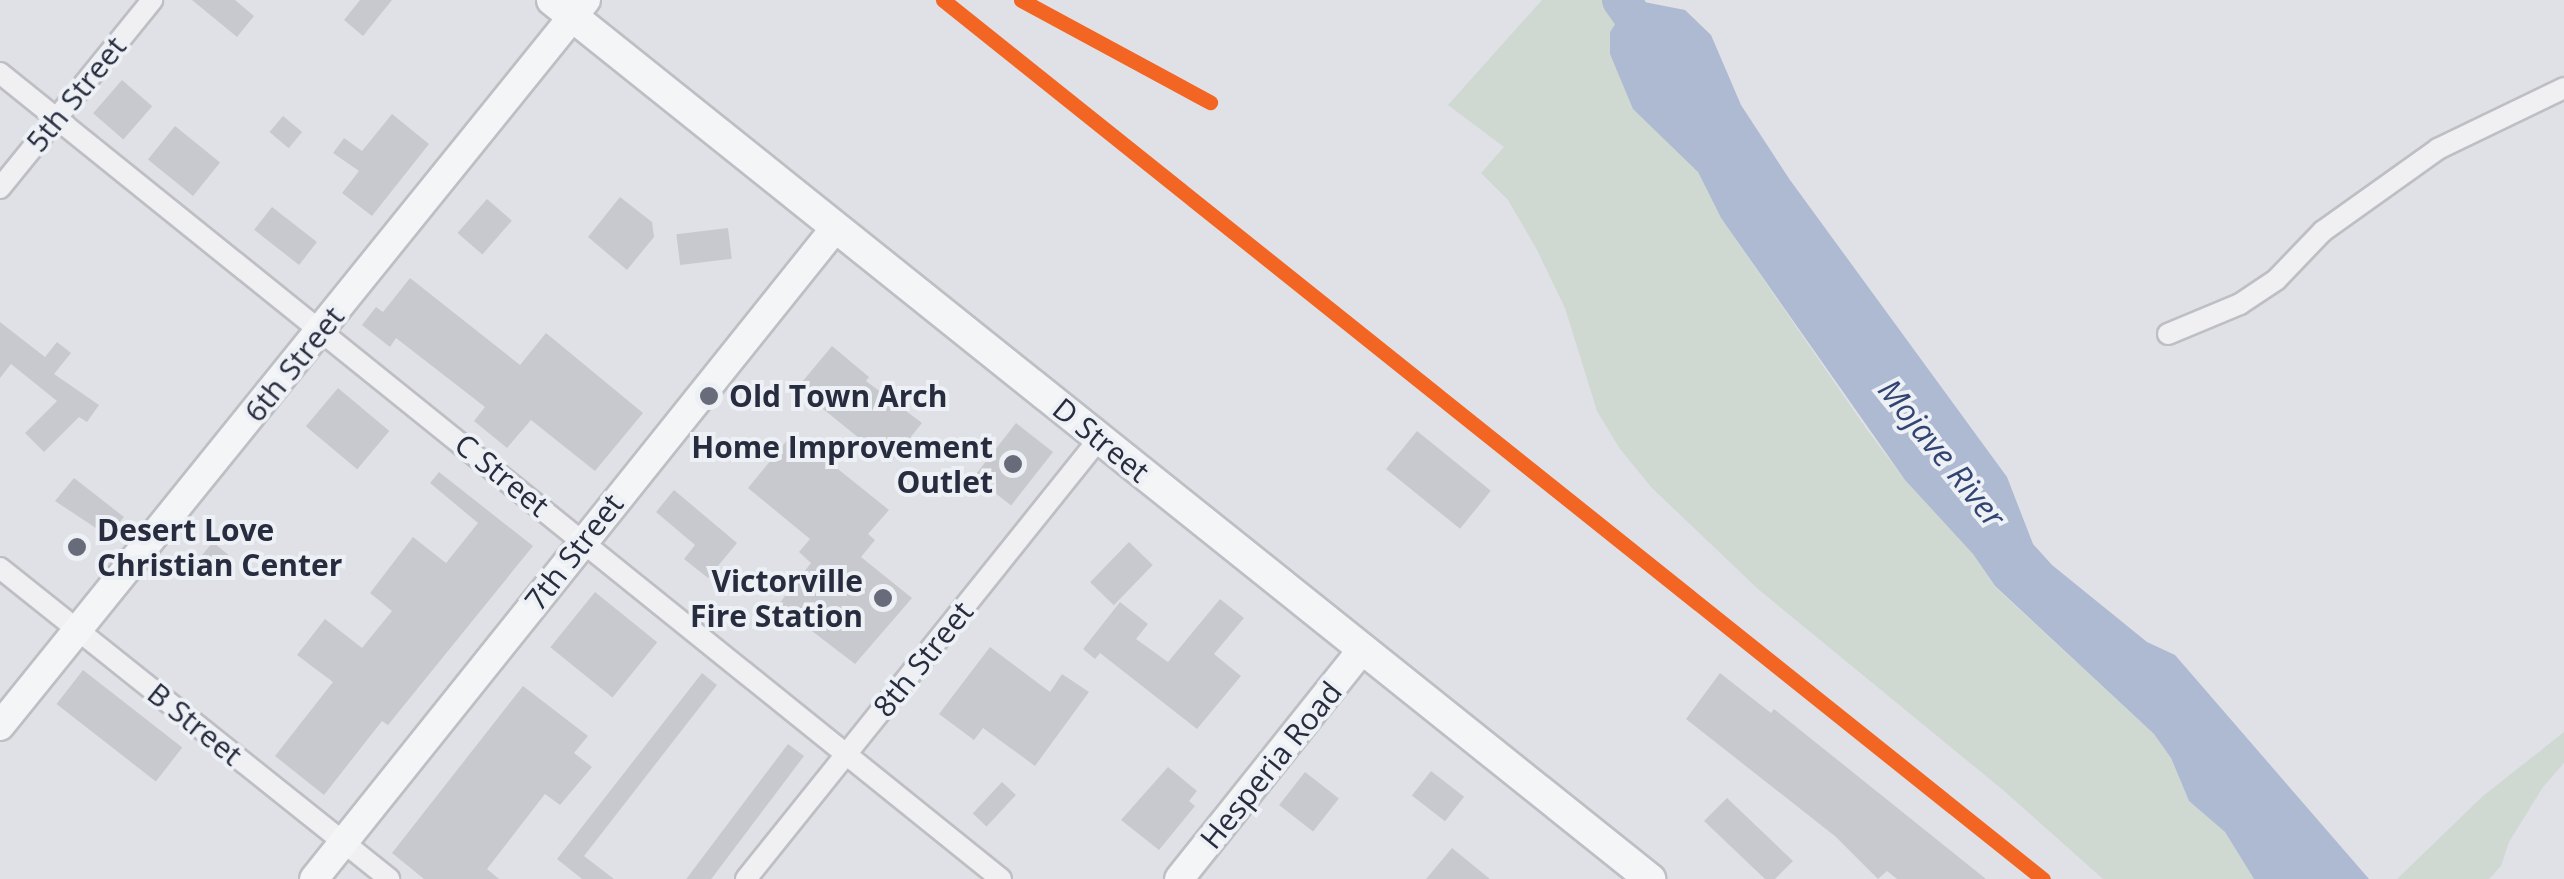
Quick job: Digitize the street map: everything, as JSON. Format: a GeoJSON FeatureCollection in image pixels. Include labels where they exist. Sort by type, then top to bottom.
{"type":"FeatureCollection","features":[{"type":"Feature","properties":{"kind":"main road","name":"D Street"},"geometry":{"type":"LineString","coordinates":[[570,5],[836,227],[1362,650],[1631,873]]}},
{"type":"Feature","properties":{"kind":"main road","name":"6th Street"},"geometry":{"type":"LineString","coordinates":[[0,726],[321,330],[570,5]]}},
{"type":"Feature","properties":{"kind":"main road","name":"7th Street"},"geometry":{"type":"LineString","coordinates":[[314,879],[836,227]]}},
{"type":"Feature","properties":{"kind":"main road","name":"Hesperia Road"},"geometry":{"type":"LineString","coordinates":[[1179,879],[1362,650]]}},
{"type":"Feature","properties":{"kind":"street","name":"5th Street"},"geometry":{"type":"LineString","coordinates":[[0,188],[152,0]]}},
{"type":"Feature","properties":{"kind":"street","name":"C Street"},"geometry":{"type":"LineString","coordinates":[[0,72],[1002,879]]}},
{"type":"Feature","properties":{"kind":"street"},"geometry":{"type":"LineString","coordinates":[[2168,334],[2240,304],[2276,280],[2324,231],[2438,149],[2564,88]]}},
{"type":"Feature","properties":{"kind":"street","name":"8th Street"},"geometry":{"type":"LineString","coordinates":[[746,879],[1100,439]]}},
{"type":"Feature","properties":{"kind":"street","name":"B Street"},"geometry":{"type":"LineString","coordinates":[[0,568],[389,879]]}},
{"type":"Feature","properties":{"kind":"shaded area"},"geometry":{"type":"Polygon","coordinates":[[[1542,0],[1612,0],[1624,10],[1610,32],[1610,54],[1623,80],[1698,172],[1721,218],[1868,431],[1905,480],[1973,554],[1995,587],[2154,734],[2171,758],[2189,801],[2225,832],[2254,879],[2103,879],[2003,790],[1758,589],[1652,488],[1620,449],[1597,411],[1565,308],[1537,250],[1508,200],[1481,173],[1504,147],[1448,105],[1542,0]]]}},
{"type":"Feature","properties":{"kind":"shaded area"},"geometry":{"type":"Polygon","coordinates":[[[2564,732],[2564,763],[2543,787],[2509,842],[2501,866],[2489,879],[2397,879],[2483,796],[2564,732]]]}},
{"type":"Feature","properties":{"kind":"water"},"geometry":{"type":"Polygon","coordinates":[[[1639,1],[1685,10],[1711,35],[1741,105],[1790,180],[2007,477],[2033,544],[2052,565],[2147,642],[2175,655],[2369,879],[2254,879],[2225,832],[2189,801],[2171,758],[2154,734],[1995,586],[1973,554],[1905,480],[1721,218],[1698,172],[1633,109],[1610,54],[1610,32],[1624,10],[1639,1]]]}},
{"type":"Feature","properties":{"kind":"building"},"geometry":{"type":"Polygon","coordinates":[[[192,0],[235,0],[254,16],[237,37],[192,0]]]}},
{"type":"Feature","properties":{"kind":"building"},"geometry":{"type":"Polygon","coordinates":[[[360,0],[392,0],[363,36],[344,20],[360,0]]]}},
{"type":"Feature","properties":{"kind":"building"},"geometry":{"type":"Polygon","coordinates":[[[122,80],[152,106],[123,139],[93,113],[122,80]]]}},
{"type":"Feature","properties":{"kind":"building"},"geometry":{"type":"Polygon","coordinates":[[[392,114],[429,144],[372,216],[342,193],[359,171],[333,153],[344,138],[362,151],[392,114]]]}},
{"type":"Feature","properties":{"kind":"building"},"geometry":{"type":"Polygon","coordinates":[[[283,116],[302,132],[289,148],[270,132],[283,116]]]}},
{"type":"Feature","properties":{"kind":"building"},"geometry":{"type":"Polygon","coordinates":[[[175,126],[220,163],[193,196],[148,159],[175,126]]]}},
{"type":"Feature","properties":{"kind":"building"},"geometry":{"type":"Polygon","coordinates":[[[620,197],[652,222],[654,237],[627,270],[588,237],[620,197]]]}},
{"type":"Feature","properties":{"kind":"building"},"geometry":{"type":"Polygon","coordinates":[[[487,199],[512,221],[482,255],[457,233],[487,199]]]}},
{"type":"Feature","properties":{"kind":"building"},"geometry":{"type":"Polygon","coordinates":[[[272,207],[317,242],[299,265],[254,230],[272,207]]]}},
{"type":"Feature","properties":{"kind":"building"},"geometry":{"type":"Polygon","coordinates":[[[728,228],[732,259],[680,265],[676,234],[728,228]]]}},
{"type":"Feature","properties":{"kind":"building"},"geometry":{"type":"Polygon","coordinates":[[[410,278],[520,365],[546,333],[643,413],[595,471],[531,420],[507,448],[474,421],[485,407],[396,338],[390,347],[362,325],[376,307],[383,312],[410,278]]]}},
{"type":"Feature","properties":{"kind":"building"},"geometry":{"type":"Polygon","coordinates":[[[0,322],[45,357],[57,342],[71,353],[54,374],[99,405],[87,422],[79,417],[44,452],[25,433],[57,401],[11,364],[0,378],[0,322]]]}},
{"type":"Feature","properties":{"kind":"building"},"geometry":{"type":"Polygon","coordinates":[[[832,346],[869,377],[866,381],[922,423],[890,463],[797,388],[832,346]]]}},
{"type":"Feature","properties":{"kind":"building"},"geometry":{"type":"Polygon","coordinates":[[[338,388],[389,431],[357,469],[306,426],[338,388]]]}},
{"type":"Feature","properties":{"kind":"building","name":"Home Improvement Outlet"},"geometry":{"type":"Polygon","coordinates":[[[1016,423],[1053,452],[1011,506],[974,477],[1016,423]]]}},
{"type":"Feature","properties":{"kind":"building"},"geometry":{"type":"Polygon","coordinates":[[[1417,431],[1491,491],[1460,529],[1386,469],[1417,431]]]}},
{"type":"Feature","properties":{"kind":"building"},"geometry":{"type":"Polygon","coordinates":[[[793,433],[889,510],[868,534],[875,540],[861,557],[912,598],[855,664],[778,605],[811,563],[799,552],[810,539],[748,488],[793,433]]]}},
{"type":"Feature","properties":{"kind":"building"},"geometry":{"type":"Polygon","coordinates":[[[439,472],[533,546],[388,725],[382,721],[324,795],[275,756],[333,682],[297,655],[325,619],[362,648],[392,611],[370,593],[413,537],[446,563],[478,523],[430,483],[439,472]]]}},
{"type":"Feature","properties":{"kind":"building"},"geometry":{"type":"Polygon","coordinates":[[[74,478],[124,517],[108,536],[55,501],[74,478]]]}},
{"type":"Feature","properties":{"kind":"building"},"geometry":{"type":"Polygon","coordinates":[[[674,490],[737,543],[708,578],[684,559],[695,545],[656,512],[674,490]]]}},
{"type":"Feature","properties":{"kind":"building"},"geometry":{"type":"Polygon","coordinates":[[[213,542],[231,557],[218,571],[201,557],[213,542]]]}},
{"type":"Feature","properties":{"kind":"building"},"geometry":{"type":"Polygon","coordinates":[[[1129,542],[1153,565],[1114,605],[1090,582],[1129,542]]]}},
{"type":"Feature","properties":{"kind":"building"},"geometry":{"type":"Polygon","coordinates":[[[595,592],[657,642],[612,698],[550,647],[595,592]]]}},
{"type":"Feature","properties":{"kind":"building"},"geometry":{"type":"Polygon","coordinates":[[[1220,599],[1244,618],[1214,654],[1241,676],[1197,729],[1100,653],[1095,659],[1083,649],[1120,602],[1148,624],[1136,639],[1168,662],[1220,599]]]}},
{"type":"Feature","properties":{"kind":"building"},"geometry":{"type":"Polygon","coordinates":[[[990,647],[1050,692],[1062,674],[1089,692],[1035,766],[983,728],[974,740],[939,714],[990,647]]]}},
{"type":"Feature","properties":{"kind":"building"},"geometry":{"type":"Polygon","coordinates":[[[83,670],[182,748],[156,781],[57,704],[83,670]]]}},
{"type":"Feature","properties":{"kind":"building"},"geometry":{"type":"Polygon","coordinates":[[[702,673],[717,685],[584,856],[614,879],[582,879],[557,859],[702,673]]]}},
{"type":"Feature","properties":{"kind":"building"},"geometry":{"type":"Polygon","coordinates":[[[1720,673],[1771,713],[1774,709],[1986,879],[1897,879],[1887,871],[1878,879],[1836,837],[1686,719],[1720,673]]]}},
{"type":"Feature","properties":{"kind":"building"},"geometry":{"type":"Polygon","coordinates":[[[523,686],[588,736],[574,753],[592,767],[560,805],[545,794],[487,869],[499,879],[424,879],[392,853],[523,686]]]}},
{"type":"Feature","properties":{"kind":"building"},"geometry":{"type":"Polygon","coordinates":[[[788,744],[804,756],[711,879],[686,879],[788,744]]]}},
{"type":"Feature","properties":{"kind":"building"},"geometry":{"type":"Polygon","coordinates":[[[1168,767],[1197,791],[1189,801],[1195,806],[1159,850],[1121,820],[1168,767]]]}},
{"type":"Feature","properties":{"kind":"building"},"geometry":{"type":"Polygon","coordinates":[[[1431,771],[1464,797],[1445,821],[1412,795],[1431,771]]]}},
{"type":"Feature","properties":{"kind":"building"},"geometry":{"type":"Polygon","coordinates":[[[1305,772],[1339,798],[1313,832],[1279,805],[1305,772]]]}},
{"type":"Feature","properties":{"kind":"building"},"geometry":{"type":"Polygon","coordinates":[[[1002,782],[1016,795],[987,826],[973,813],[1002,782]]]}},
{"type":"Feature","properties":{"kind":"building"},"geometry":{"type":"Polygon","coordinates":[[[1727,798],[1793,861],[1775,879],[1765,879],[1704,821],[1727,798]]]}},
{"type":"Feature","properties":{"kind":"building"},"geometry":{"type":"Polygon","coordinates":[[[1452,848],[1490,879],[1426,879],[1452,848]]]}},
{"type":"Feature","properties":{"kind":"waterway","name":"Mojave River"},"geometry":{"type":"LineString","coordinates":[[1621,0],[1656,49]]}},
{"type":"Feature","properties":{"kind":"railway"},"geometry":{"type":"LineString","coordinates":[[1021,0],[1210,102]]}},
{"type":"Feature","properties":{"kind":"transit line"},"geometry":{"type":"LineString","coordinates":[[943,0],[2043,879]]}},
{"type":"Feature","properties":{"kind":"transit line"},"geometry":{"type":"LineString","coordinates":[[1021,0],[1210,102]]}},
{"type":"Feature","properties":{"kind":"place","name":"Old Town Arch"},"geometry":{"type":"Point","coordinates":[709,396]}},
{"type":"Feature","properties":{"kind":"place","name":"Home Improvement Outlet"},"geometry":{"type":"Point","coordinates":[1013,464]}},
{"type":"Feature","properties":{"kind":"place","name":"Desert Love Christian Center"},"geometry":{"type":"Point","coordinates":[77,547]}},
{"type":"Feature","properties":{"kind":"place","name":"Victorville Fire Station"},"geometry":{"type":"Point","coordinates":[883,598]}}]}
